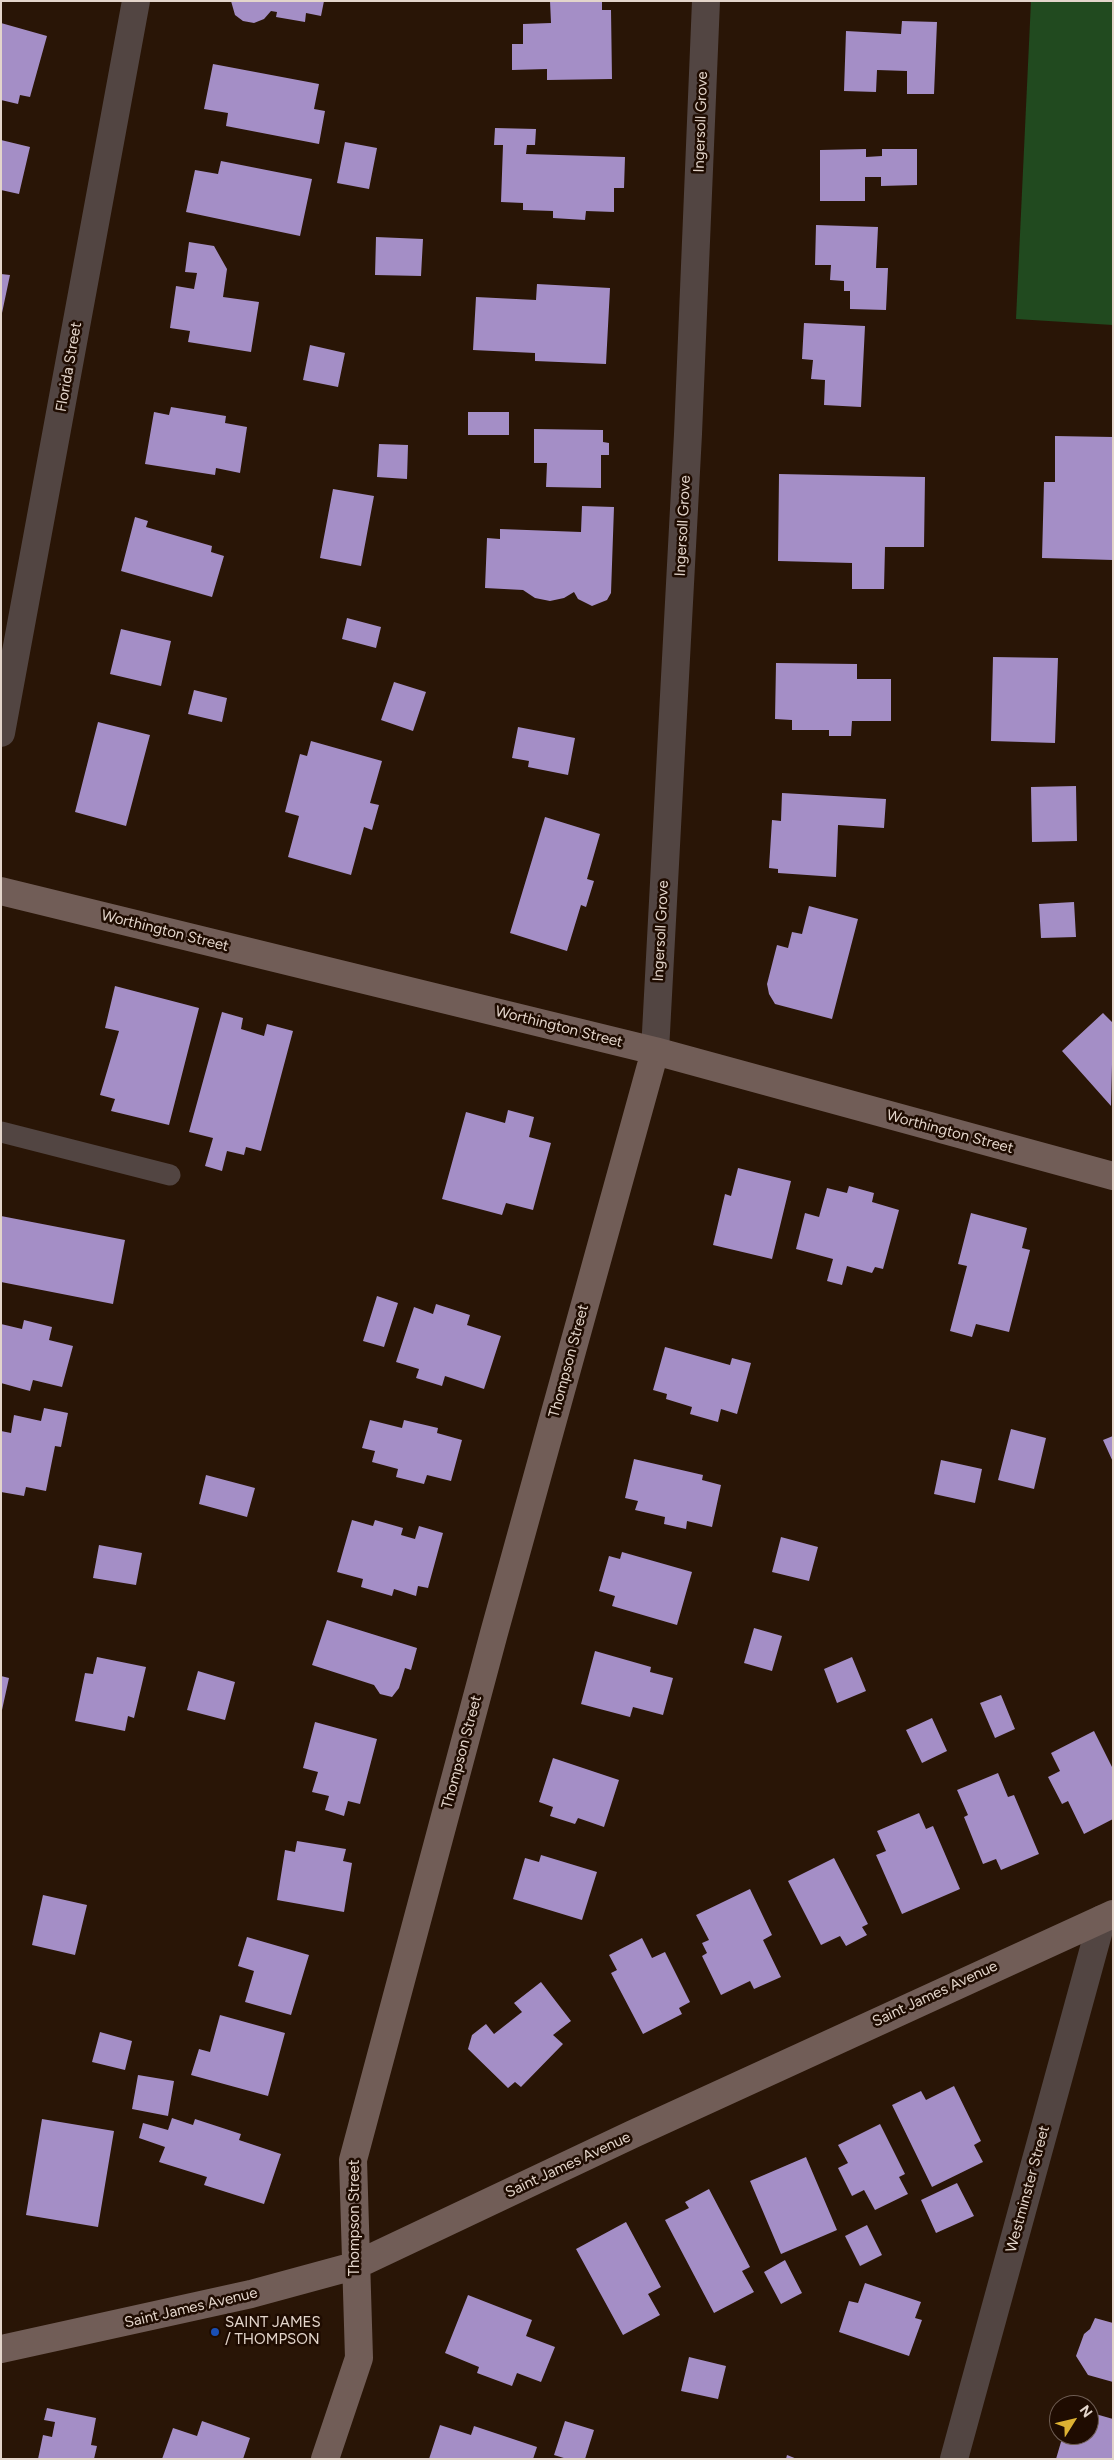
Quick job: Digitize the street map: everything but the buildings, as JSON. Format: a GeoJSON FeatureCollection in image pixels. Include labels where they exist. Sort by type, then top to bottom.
{"type":"FeatureCollection","features":[{"type":"Feature","properties":{"kind":"main road","name":"Worthington Street"},"geometry":{"type":"LineString","coordinates":[[1,890],[655,1051],[1113,1176]]}},
{"type":"Feature","properties":{"kind":"main road","name":"Thompson Street"},"geometry":{"type":"LineString","coordinates":[[325,2459],[359,2358],[359,2317],[354,2266],[353,2160],[491,1643],[655,1051]]}},
{"type":"Feature","properties":{"kind":"main road","name":"Saint James Avenue"},"geometry":{"type":"LineString","coordinates":[[1,2349],[234,2298],[354,2266],[668,2118],[1053,1940],[1107,1917]]}},
{"type":"Feature","properties":{"kind":"street","name":"Florida Street"},"geometry":{"type":"LineString","coordinates":[[1,733],[136,1]]}},
{"type":"Feature","properties":{"kind":"street","name":"Ingersoll Grove"},"geometry":{"type":"LineString","coordinates":[[655,1051],[688,434],[706,1]]}},
{"type":"Feature","properties":{"kind":"street","name":"Westminster Street"},"geometry":{"type":"LineString","coordinates":[[954,2459],[1107,1917]]}},
{"type":"Feature","properties":{"kind":"lane"},"geometry":{"type":"LineString","coordinates":[[1,1132],[170,1175]]}},
{"type":"Feature","properties":{"kind":"green space"},"geometry":{"type":"Polygon","coordinates":[[[1031,1],[1113,1],[1113,325],[1016,319],[1031,1]]]}},
{"type":"Feature","properties":{"kind":"place","name":"SAINT JAMES / THOMPSON"},"geometry":{"type":"Point","coordinates":[215,2332]}}]}
